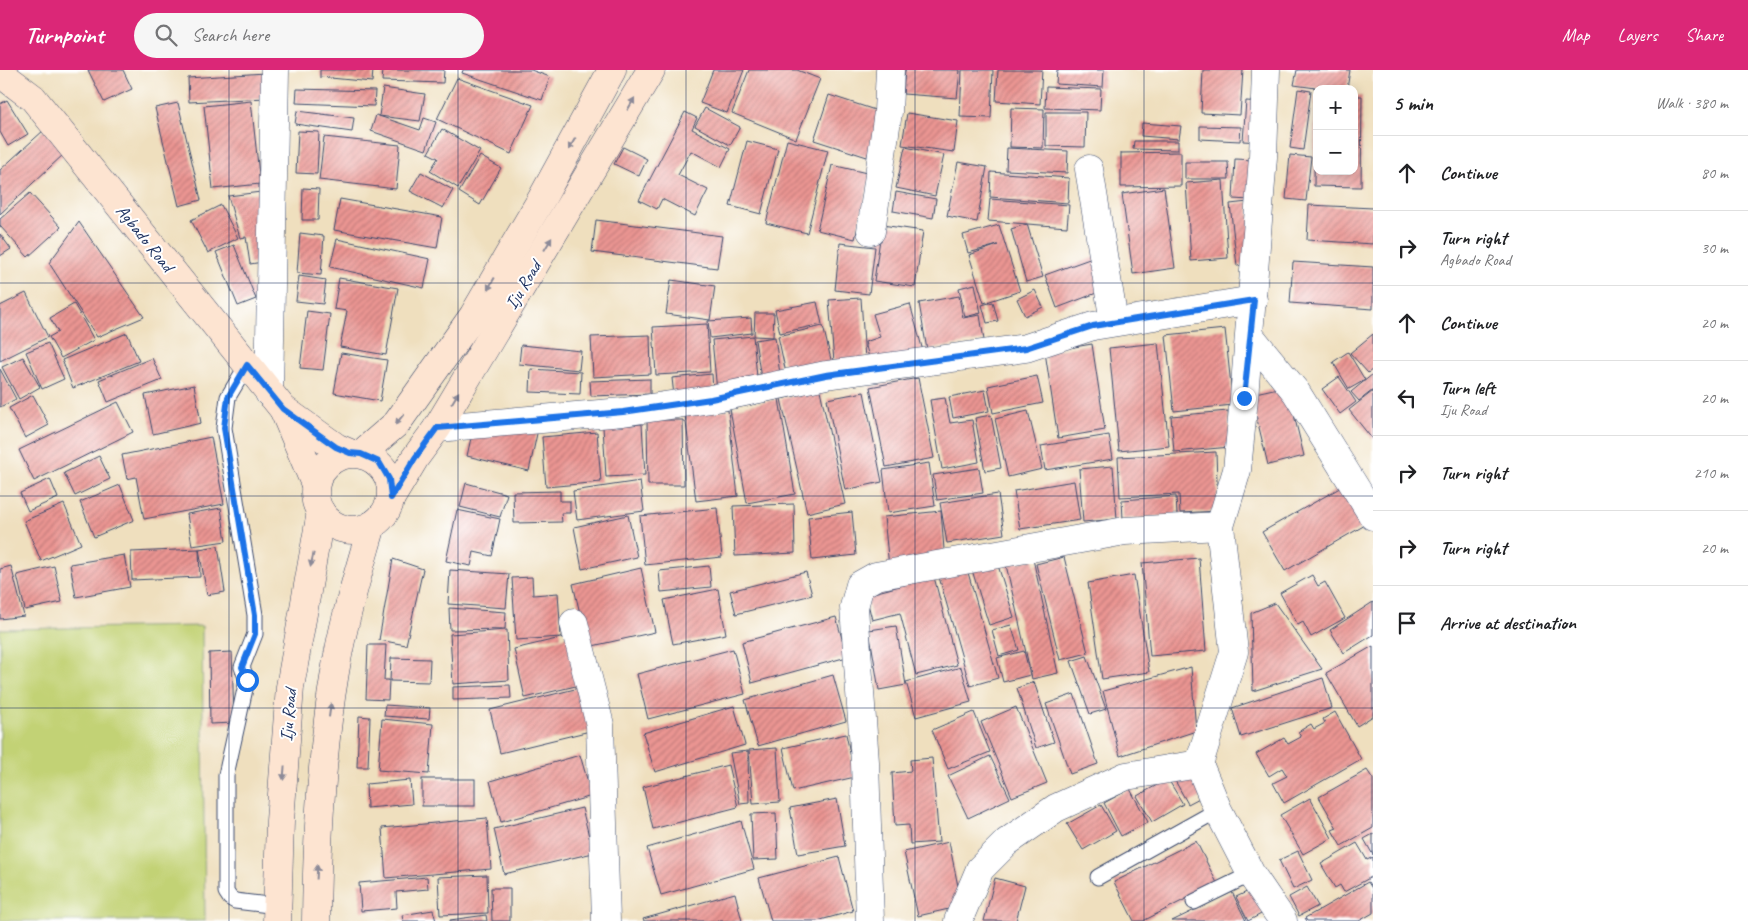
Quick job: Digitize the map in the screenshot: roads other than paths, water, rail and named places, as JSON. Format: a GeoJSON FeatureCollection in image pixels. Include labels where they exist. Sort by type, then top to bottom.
{"type":"FeatureCollection","features":[{"type":"Feature","properties":{"kind":"main road","name":"Iju Road"},"geometry":{"type":"LineString","coordinates":[[356,454],[397,423],[473,316],[542,198],[612,70]]}},
{"type":"Feature","properties":{"kind":"main road","name":"Iju Road"},"geometry":{"type":"LineString","coordinates":[[391,498],[415,458],[437,428],[651,70]]}},
{"type":"Feature","properties":{"kind":"main road","name":"Agbado Road"},"geometry":{"type":"LineString","coordinates":[[0,73],[32,98],[276,401],[336,447],[356,454]]}},
{"type":"Feature","properties":{"kind":"main road","name":"Agbado Road"},"geometry":{"type":"LineString","coordinates":[[276,401],[315,484]]}},
{"type":"Feature","properties":{"kind":"main road"},"geometry":{"type":"LineString","coordinates":[[356,454],[379,462],[389,479],[391,498],[381,518],[372,525],[358,530],[343,529],[330,522],[321,512],[315,499],[315,484],[322,469],[334,458],[356,454]]}},
{"type":"Feature","properties":{"kind":"main road","name":"Iju Road"},"geometry":{"type":"LineString","coordinates":[[277,914],[280,821],[290,687],[321,512]]}},
{"type":"Feature","properties":{"kind":"main road"},"geometry":{"type":"LineString","coordinates":[[316,921],[324,753],[335,672],[348,607],[372,525]]}},
{"type":"Feature","properties":{"kind":"street"},"geometry":{"type":"LineString","coordinates":[[18,70],[32,98]]}},
{"type":"Feature","properties":{"kind":"street"},"geometry":{"type":"LineString","coordinates":[[275,70],[276,401]]}},
{"type":"Feature","properties":{"kind":"street"},"geometry":{"type":"LineString","coordinates":[[871,231],[888,112],[890,70]]}},
{"type":"Feature","properties":{"kind":"street"},"geometry":{"type":"LineString","coordinates":[[1266,70],[1263,157],[1254,300],[1237,470],[1220,526],[1234,652],[1199,764],[1218,810],[1251,874],[1283,921]]}},
{"type":"Feature","properties":{"kind":"street"},"geometry":{"type":"LineString","coordinates":[[1089,169],[1114,322]]}},
{"type":"Feature","properties":{"kind":"street"},"geometry":{"type":"LineString","coordinates":[[437,428],[623,412],[711,399],[826,375],[1026,348],[1093,326],[1254,300]]}},
{"type":"Feature","properties":{"kind":"street"},"geometry":{"type":"LineString","coordinates":[[1250,336],[1296,392],[1373,516]]}},
{"type":"Feature","properties":{"kind":"street"},"geometry":{"type":"LineString","coordinates":[[870,921],[865,762],[854,607],[860,584],[876,576],[1124,531],[1220,526]]}},
{"type":"Feature","properties":{"kind":"street"},"geometry":{"type":"LineString","coordinates":[[574,623],[600,725],[606,921]]}},
{"type":"Feature","properties":{"kind":"street"},"geometry":{"type":"LineString","coordinates":[[958,921],[980,869],[1007,842],[1056,808],[1126,776],[1199,764]]}},
{"type":"Feature","properties":{"kind":"lane"},"geometry":{"type":"LineString","coordinates":[[247,365],[228,397],[224,428],[255,615],[255,634],[242,667],[247,680],[226,775],[226,892],[235,901],[277,914]]}},
{"type":"Feature","properties":{"kind":"lane"},"geometry":{"type":"LineString","coordinates":[[1098,877],[1218,810]]}},
{"type":"Feature","properties":{"kind":"lane"},"geometry":{"type":"LineString","coordinates":[[1194,902],[1251,874]]}}]}
